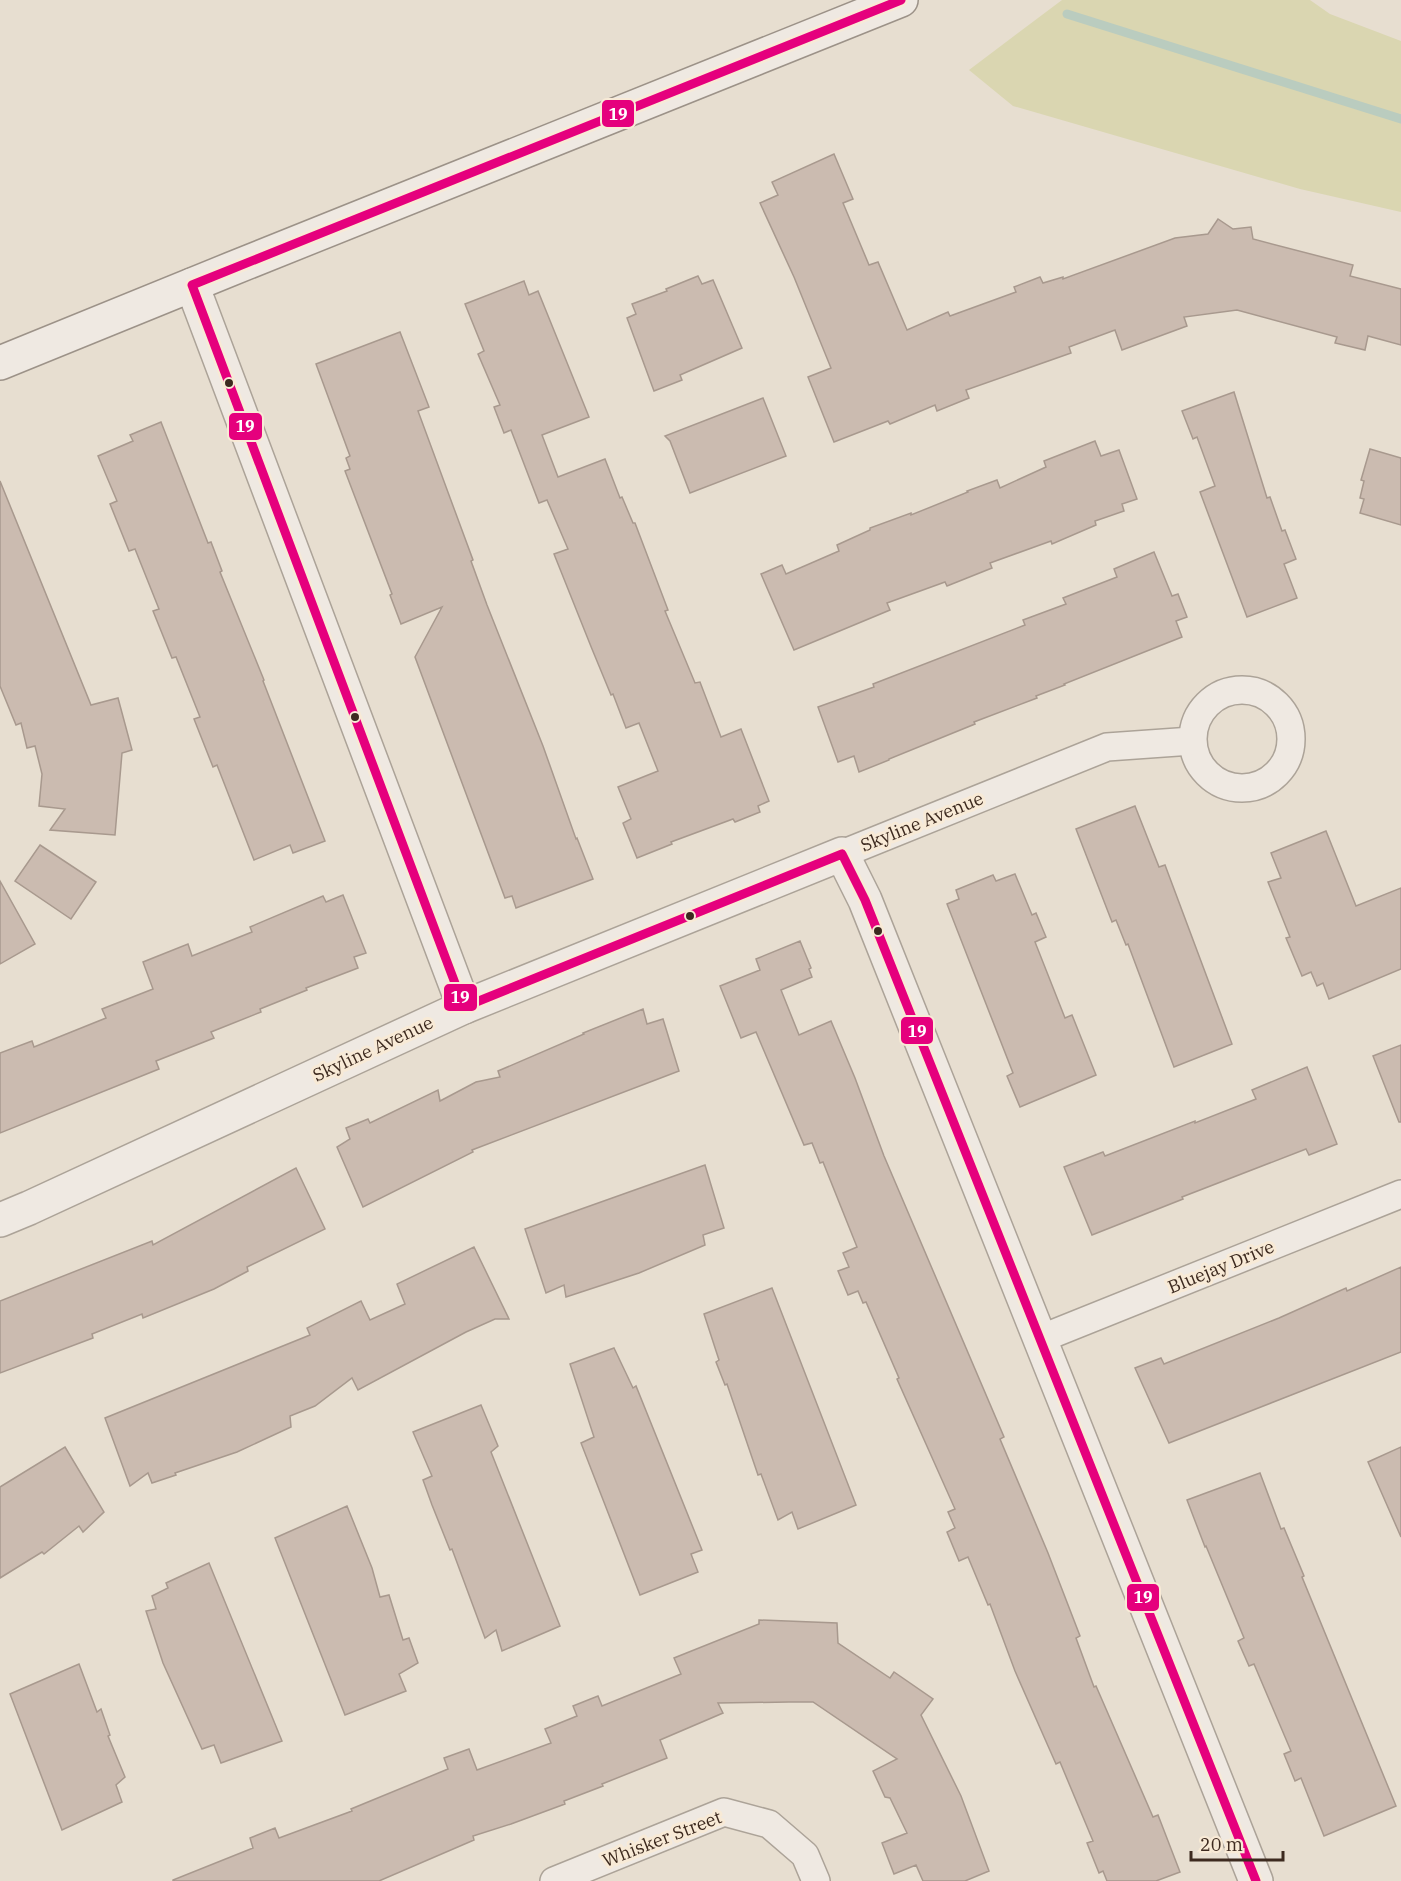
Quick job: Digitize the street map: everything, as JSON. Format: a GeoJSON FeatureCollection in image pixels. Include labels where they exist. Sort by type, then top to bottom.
{"type":"FeatureCollection","features":[{"type":"Feature","properties":{"kind":"street"},"geometry":{"type":"LineString","coordinates":[[0,363],[901,0]]}},
{"type":"Feature","properties":{"kind":"street"},"geometry":{"type":"LineString","coordinates":[[192,285],[464,1007]]}},
{"type":"Feature","properties":{"kind":"street","name":"Skyline Avenue"},"geometry":{"type":"LineString","coordinates":[[0,1220],[464,1007],[1107,747],[1192,741]]}},
{"type":"Feature","properties":{"kind":"street"},"geometry":{"type":"LineString","coordinates":[[842,854],[865,900],[1256,1881]]}},
{"type":"Feature","properties":{"kind":"street","name":"Bluejay Drive"},"geometry":{"type":"LineString","coordinates":[[1040,1339],[1401,1194]]}},
{"type":"Feature","properties":{"kind":"street","name":"Whisker Street"},"geometry":{"type":"LineString","coordinates":[[554,1881],[724,1812],[769,1824],[805,1855],[816,1881]]}},
{"type":"Feature","properties":{"kind":"shaded area"},"geometry":{"type":"Polygon","coordinates":[[[1062,0],[1310,0],[1330,14],[1401,41],[1401,212],[1300,189],[1013,106],[969,70],[1062,0]]]}},
{"type":"Feature","properties":{"kind":"building"},"geometry":{"type":"Polygon","coordinates":[[[834,154],[853,199],[843,203],[869,265],[878,262],[907,330],[948,312],[950,316],[1016,292],[1014,287],[1040,277],[1043,283],[1063,277],[1063,279],[1175,238],[1208,234],[1218,219],[1233,229],[1251,227],[1253,239],[1353,265],[1350,276],[1401,289],[1401,345],[1368,336],[1365,350],[1335,343],[1337,337],[1237,310],[1184,317],[1187,326],[1122,350],[1115,330],[1069,347],[1071,353],[966,390],[969,398],[937,411],[935,405],[890,424],[888,421],[834,442],[808,377],[831,368],[794,277],[760,203],[778,195],[772,182],[834,154]]]}},
{"type":"Feature","properties":{"kind":"building"},"geometry":{"type":"Polygon","coordinates":[[[698,276],[702,284],[713,280],[742,348],[680,375],[682,380],[654,391],[627,318],[636,314],[632,304],[698,276]]]}},
{"type":"Feature","properties":{"kind":"building"},"geometry":{"type":"Polygon","coordinates":[[[524,281],[529,295],[538,291],[589,417],[542,435],[558,477],[605,459],[620,498],[622,497],[635,523],[668,610],[665,611],[695,683],[700,682],[721,737],[741,729],[769,801],[758,806],[760,812],[735,822],[733,819],[671,842],[672,844],[637,858],[623,823],[631,819],[618,787],[658,771],[639,723],[626,728],[613,694],[611,695],[554,554],[568,549],[547,500],[539,503],[511,430],[504,433],[494,407],[500,405],[478,354],[484,351],[465,304],[524,281]]]}},
{"type":"Feature","properties":{"kind":"building"},"geometry":{"type":"Polygon","coordinates":[[[400,332],[429,407],[418,411],[473,560],[471,561],[487,605],[593,879],[516,908],[512,896],[505,898],[415,657],[442,607],[401,624],[390,595],[392,594],[345,471],[350,469],[346,458],[350,456],[316,364],[400,332]]]}},
{"type":"Feature","properties":{"kind":"building"},"geometry":{"type":"Polygon","coordinates":[[[1234,392],[1267,498],[1270,497],[1282,531],[1285,530],[1296,559],[1284,564],[1297,598],[1247,617],[1200,492],[1215,486],[1197,437],[1193,439],[1182,411],[1234,392]]]}},
{"type":"Feature","properties":{"kind":"building"},"geometry":{"type":"Polygon","coordinates":[[[763,398],[786,456],[690,493],[670,441],[665,436],[763,398]]]}},
{"type":"Feature","properties":{"kind":"building"},"geometry":{"type":"Polygon","coordinates":[[[161,422],[208,543],[211,542],[222,571],[220,572],[325,841],[293,853],[290,845],[254,860],[217,765],[213,767],[194,719],[200,717],[176,657],[172,658],[153,611],[159,609],[135,549],[129,551],[110,504],[117,501],[98,456],[133,441],[130,435],[161,422]]]}},
{"type":"Feature","properties":{"kind":"building"},"geometry":{"type":"Polygon","coordinates":[[[1095,441],[1101,456],[1119,450],[1137,499],[1122,504],[1124,511],[1095,521],[1096,525],[1052,544],[1051,541],[990,563],[992,568],[947,586],[945,582],[887,603],[890,610],[794,650],[761,574],[782,565],[786,574],[839,551],[837,545],[870,528],[911,513],[911,515],[997,480],[1000,488],[1046,467],[1044,461],[1095,441]]]}},
{"type":"Feature","properties":{"kind":"building"},"geometry":{"type":"Polygon","coordinates":[[[1370,449],[1401,458],[1401,525],[1360,513],[1364,499],[1360,498],[1364,481],[1361,480],[1370,449]]]}},
{"type":"Feature","properties":{"kind":"building"},"geometry":{"type":"Polygon","coordinates":[[[0,481],[91,705],[118,698],[132,750],[122,753],[115,835],[50,830],[65,809],[39,806],[42,774],[35,746],[27,748],[21,723],[16,725],[0,686],[0,481]]]}},
{"type":"Feature","properties":{"kind":"building"},"geometry":{"type":"Polygon","coordinates":[[[1154,552],[1172,596],[1178,594],[1187,617],[1176,621],[1182,637],[1064,684],[1036,696],[1037,698],[974,722],[975,724],[859,772],[854,756],[838,762],[818,707],[874,687],[873,684],[1025,625],[1023,620],[1066,604],[1063,598],[1117,577],[1114,569],[1154,552]]]}},
{"type":"Feature","properties":{"kind":"building"},"geometry":{"type":"Polygon","coordinates":[[[1135,806],[1159,867],[1165,865],[1232,1044],[1174,1067],[1128,944],[1126,945],[1116,920],[1112,922],[1076,829],[1135,806]]]}},
{"type":"Feature","properties":{"kind":"building"},"geometry":{"type":"Polygon","coordinates":[[[1326,831],[1356,906],[1401,888],[1401,969],[1329,999],[1323,983],[1317,986],[1311,972],[1302,976],[1286,938],[1290,937],[1268,882],[1281,878],[1271,853],[1326,831]]]}},
{"type":"Feature","properties":{"kind":"building"},"geometry":{"type":"Polygon","coordinates":[[[40,845],[96,882],[71,919],[15,881],[40,845]]]}},
{"type":"Feature","properties":{"kind":"building"},"geometry":{"type":"Polygon","coordinates":[[[1015,874],[1032,915],[1036,913],[1046,937],[1035,942],[1065,1018],[1072,1015],[1096,1075],[1020,1107],[1007,1076],[1013,1073],[947,904],[959,899],[956,890],[993,875],[996,881],[1015,874]]]}},
{"type":"Feature","properties":{"kind":"building"},"geometry":{"type":"Polygon","coordinates":[[[0,881],[35,944],[0,964],[0,881]]]}},
{"type":"Feature","properties":{"kind":"building"},"geometry":{"type":"Polygon","coordinates":[[[343,895],[366,953],[354,957],[358,968],[306,988],[307,990],[260,1009],[261,1012],[211,1032],[214,1038],[156,1061],[159,1069],[0,1133],[0,1053],[32,1041],[34,1047],[106,1018],[102,1009],[153,989],[143,962],[188,944],[192,956],[252,932],[250,927],[323,896],[326,902],[343,895]]]}},
{"type":"Feature","properties":{"kind":"building"},"geometry":{"type":"Polygon","coordinates":[[[800,941],[811,968],[809,969],[812,977],[781,990],[799,1035],[831,1021],[884,1156],[1004,1437],[1000,1439],[1080,1636],[1076,1638],[1094,1687],[1096,1686],[1153,1817],[1158,1815],[1180,1872],[1156,1881],[1107,1881],[1103,1871],[1099,1873],[1087,1843],[1093,1841],[1060,1762],[1056,1764],[1015,1671],[990,1604],[988,1605],[968,1557],[959,1561],[947,1532],[955,1528],[948,1512],[955,1509],[897,1379],[899,1378],[866,1302],[863,1303],[858,1291],[848,1295],[838,1271],[849,1267],[843,1253],[857,1247],[823,1162],[820,1163],[812,1143],[804,1145],[756,1032],[741,1038],[720,986],[760,970],[756,959],[800,941]]]}},
{"type":"Feature","properties":{"kind":"building"},"geometry":{"type":"Polygon","coordinates":[[[643,1009],[647,1024],[663,1019],[679,1071],[472,1150],[473,1152],[363,1207],[337,1147],[350,1139],[346,1128],[368,1119],[370,1123],[438,1090],[440,1101],[476,1082],[500,1077],[498,1071],[643,1009]]]}},
{"type":"Feature","properties":{"kind":"building"},"geometry":{"type":"Polygon","coordinates":[[[1401,1045],[1401,1122],[1399,1122],[1373,1056],[1401,1045]]]}},
{"type":"Feature","properties":{"kind":"building"},"geometry":{"type":"Polygon","coordinates":[[[1307,1067],[1337,1144],[1309,1155],[1306,1149],[1092,1235],[1064,1167],[1103,1152],[1105,1156],[1256,1099],[1252,1090],[1307,1067]]]}},
{"type":"Feature","properties":{"kind":"building"},"geometry":{"type":"Polygon","coordinates":[[[705,1165],[724,1228],[703,1235],[705,1245],[639,1273],[566,1297],[564,1285],[546,1293],[525,1229],[705,1165]]]}},
{"type":"Feature","properties":{"kind":"building"},"geometry":{"type":"Polygon","coordinates":[[[296,1168],[325,1229],[247,1267],[248,1271],[214,1289],[143,1318],[142,1314],[92,1334],[93,1338],[0,1373],[0,1301],[152,1241],[153,1245],[296,1168]]]}},
{"type":"Feature","properties":{"kind":"building"},"geometry":{"type":"Polygon","coordinates":[[[474,1247],[509,1319],[495,1319],[466,1332],[358,1390],[352,1378],[315,1406],[290,1416],[291,1427],[237,1452],[152,1483],[148,1473],[130,1486],[105,1418],[310,1335],[307,1328],[361,1301],[370,1320],[405,1304],[397,1284],[474,1247]]]}},
{"type":"Feature","properties":{"kind":"building"},"geometry":{"type":"Polygon","coordinates":[[[1401,1267],[1401,1352],[1169,1443],[1135,1368],[1161,1358],[1164,1364],[1401,1267]]]}},
{"type":"Feature","properties":{"kind":"building"},"geometry":{"type":"Polygon","coordinates":[[[772,1288],[856,1505],[798,1529],[792,1512],[778,1520],[761,1474],[758,1475],[727,1384],[725,1385],[716,1362],[719,1360],[704,1314],[772,1288]]]}},
{"type":"Feature","properties":{"kind":"building"},"geometry":{"type":"Polygon","coordinates":[[[614,1348],[633,1388],[636,1386],[702,1550],[691,1554],[698,1572],[640,1595],[581,1443],[594,1437],[570,1364],[614,1348]]]}},
{"type":"Feature","properties":{"kind":"building"},"geometry":{"type":"Polygon","coordinates":[[[481,1405],[498,1446],[491,1452],[560,1626],[502,1651],[496,1630],[485,1638],[423,1480],[432,1476],[413,1432],[481,1405]]]}},
{"type":"Feature","properties":{"kind":"building"},"geometry":{"type":"Polygon","coordinates":[[[65,1447],[104,1512],[83,1532],[79,1526],[44,1554],[42,1552],[0,1578],[0,1487],[65,1447]]]}},
{"type":"Feature","properties":{"kind":"building"},"geometry":{"type":"Polygon","coordinates":[[[1401,1447],[1401,1537],[1368,1462],[1401,1447]]]}},
{"type":"Feature","properties":{"kind":"building"},"geometry":{"type":"Polygon","coordinates":[[[1260,1473],[1396,1806],[1324,1836],[1301,1778],[1295,1781],[1284,1754],[1291,1751],[1254,1664],[1249,1666],[1238,1641],[1244,1638],[1187,1500],[1260,1473]]]}},
{"type":"Feature","properties":{"kind":"building"},"geometry":{"type":"Polygon","coordinates":[[[347,1506],[372,1568],[380,1597],[389,1595],[403,1640],[409,1638],[418,1663],[399,1674],[406,1691],[345,1715],[275,1538],[347,1506]]]}},
{"type":"Feature","properties":{"kind":"building"},"geometry":{"type":"Polygon","coordinates":[[[209,1563],[282,1741],[221,1763],[214,1745],[202,1749],[163,1663],[146,1611],[156,1609],[152,1596],[168,1588],[166,1583],[209,1563]]]}},
{"type":"Feature","properties":{"kind":"building"},"geometry":{"type":"Polygon","coordinates":[[[759,1620],[837,1623],[838,1643],[890,1678],[894,1672],[933,1699],[921,1715],[961,1796],[989,1871],[965,1881],[923,1881],[916,1865],[894,1874],[882,1843],[907,1833],[890,1798],[885,1797],[873,1771],[897,1759],[813,1702],[789,1702],[718,1703],[723,1713],[660,1740],[667,1758],[564,1801],[565,1804],[473,1836],[474,1840],[379,1881],[173,1881],[253,1848],[250,1838],[275,1828],[279,1838],[352,1811],[351,1809],[448,1769],[444,1758],[469,1749],[477,1770],[551,1743],[545,1729],[577,1716],[573,1706],[598,1696],[602,1706],[681,1674],[674,1658],[759,1624],[759,1620]]]}},
{"type":"Feature","properties":{"kind":"building"},"geometry":{"type":"Polygon","coordinates":[[[79,1664],[97,1712],[101,1709],[110,1735],[108,1736],[125,1777],[116,1785],[122,1802],[62,1830],[10,1694],[79,1664]]]}},
{"type":"Feature","properties":{"kind":"waterway"},"geometry":{"type":"LineString","coordinates":[[1067,14],[1401,119]]}},
{"type":"Feature","properties":{"kind":"transit line","name":"19"},"geometry":{"type":"LineString","coordinates":[[901,0],[192,285],[464,1007],[842,854],[865,900],[1256,1881]]}}]}
